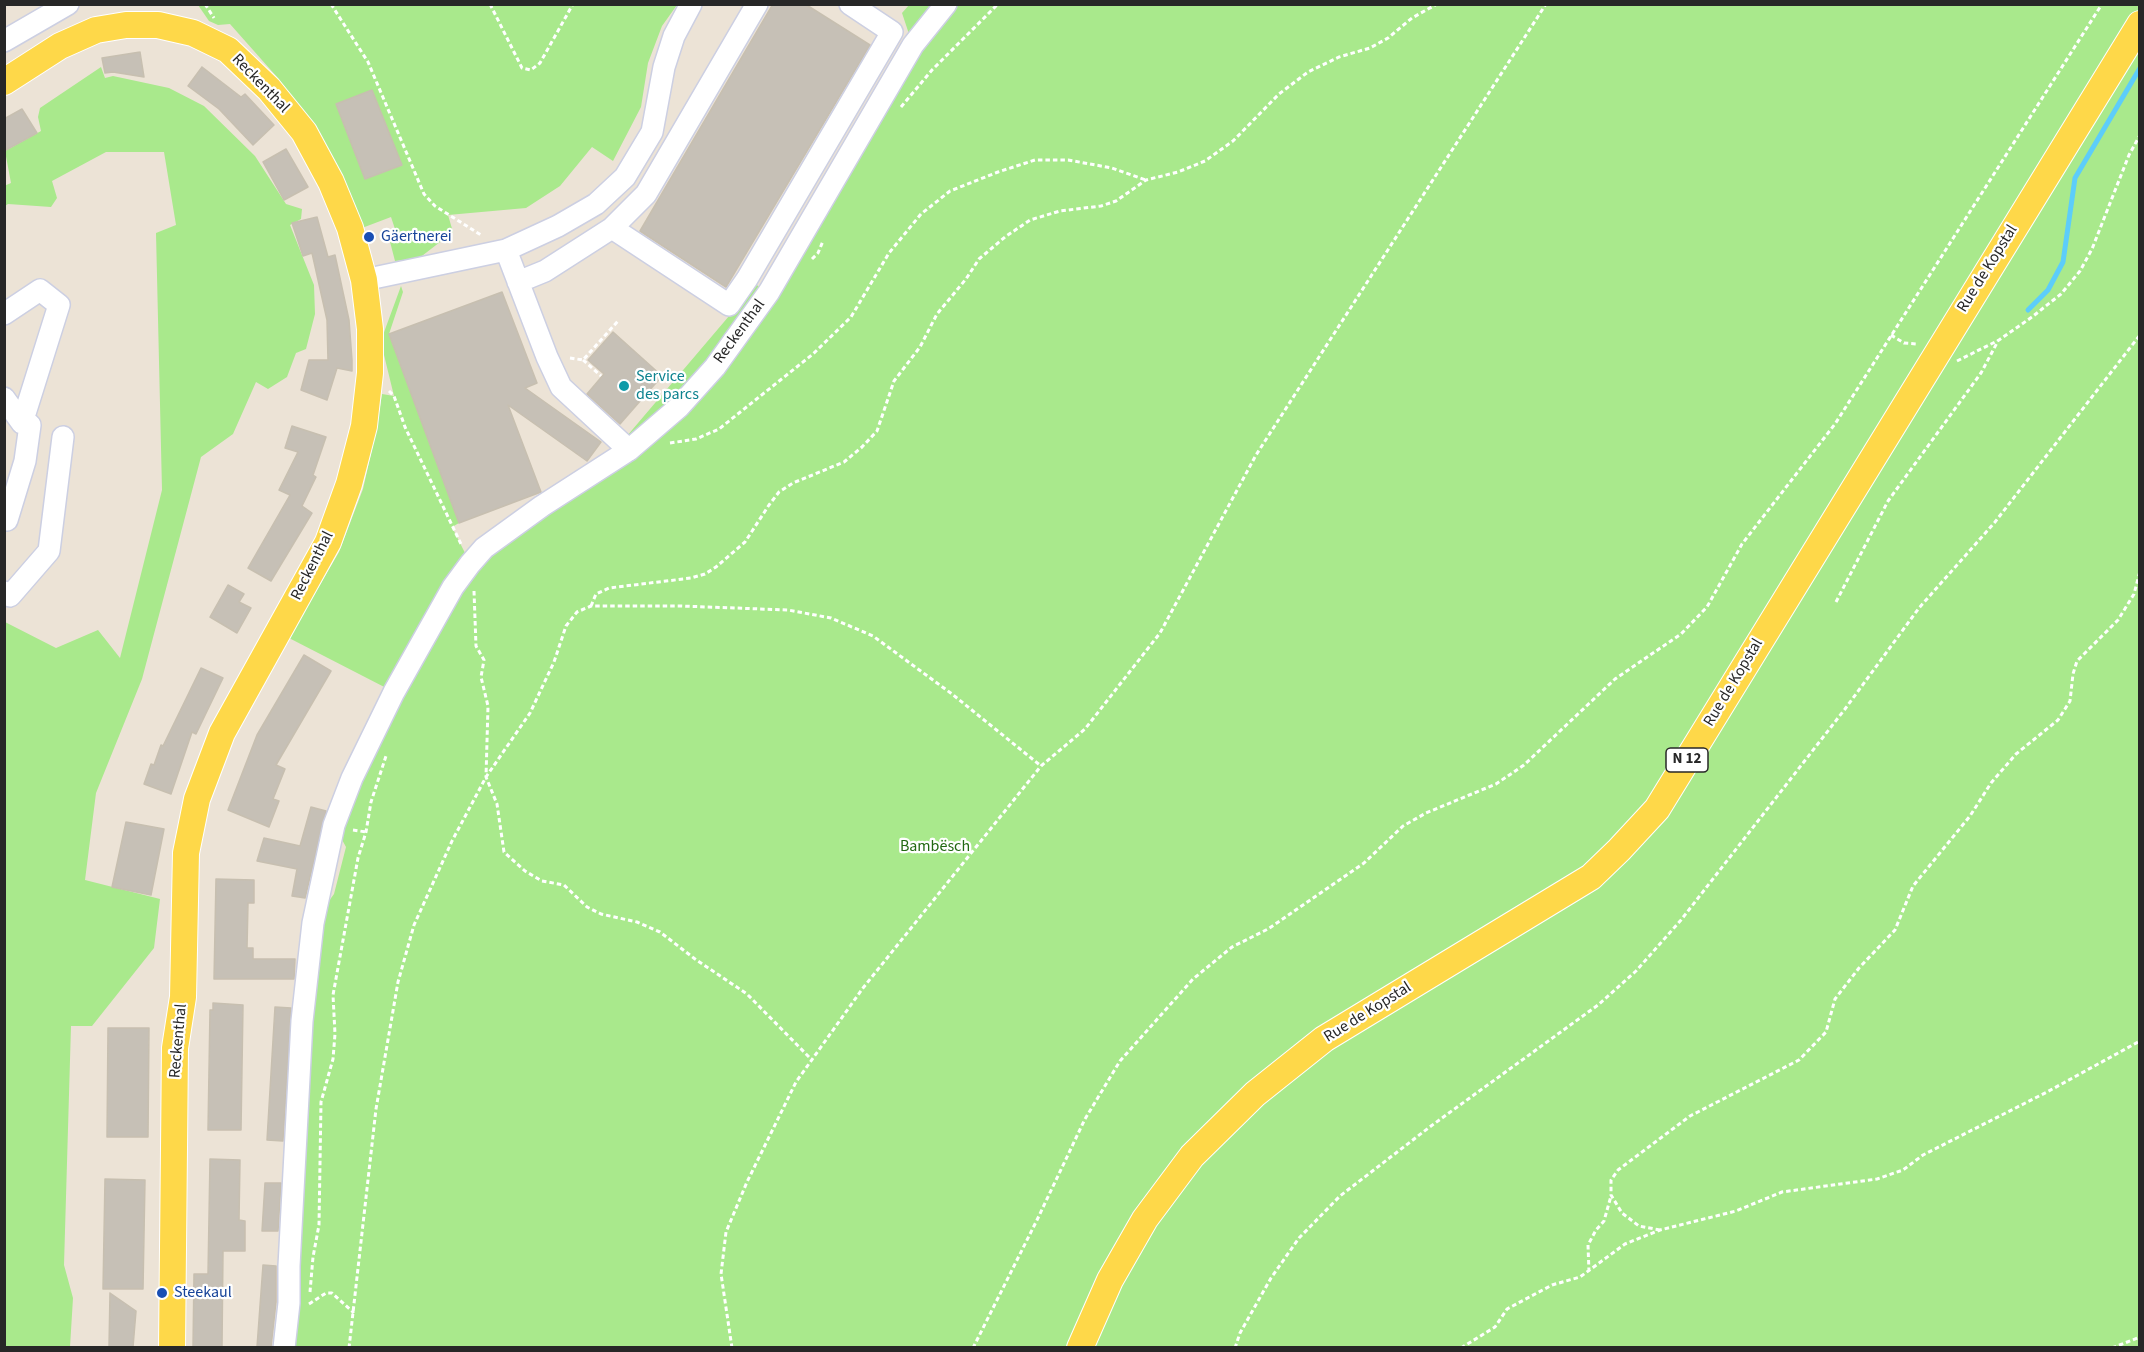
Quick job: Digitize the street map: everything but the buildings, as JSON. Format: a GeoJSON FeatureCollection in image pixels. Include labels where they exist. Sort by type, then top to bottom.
{"type":"FeatureCollection","features":[{"type":"Feature","properties":{"kind":"main road","name":"Rue de Kopstal"},"geometry":{"type":"LineString","coordinates":[[1080,1347],[1110,1280],[1145,1219],[1192,1156],[1255,1094],[1324,1039],[1591,877],[1657,809],[2139,24]]}},
{"type":"Feature","properties":{"kind":"main road","name":"Reckenthal"},"geometry":{"type":"LineString","coordinates":[[4,82],[60,46],[96,30],[126,25],[158,25],[193,33],[228,50],[269,89],[304,132],[331,182],[350,228],[364,280],[370,329],[370,373],[361,438],[349,484],[328,542],[222,734],[197,799],[186,853],[183,997],[175,1048],[172,1347]]}},
{"type":"Feature","properties":{"kind":"street"},"geometry":{"type":"LineString","coordinates":[[4,41],[68,4]]}},
{"type":"Feature","properties":{"kind":"street"},"geometry":{"type":"LineString","coordinates":[[364,280],[506,250],[558,226],[596,204],[625,177],[651,132],[664,67],[674,36],[691,4]]}},
{"type":"Feature","properties":{"kind":"street"},"geometry":{"type":"LineString","coordinates":[[518,282],[545,271],[612,228],[646,194],[757,4]]}},
{"type":"Feature","properties":{"kind":"street"},"geometry":{"type":"LineString","coordinates":[[850,4],[913,45]]}},
{"type":"Feature","properties":{"kind":"street","name":"Reckenthal"},"geometry":{"type":"LineString","coordinates":[[284,1347],[289,1303],[302,1021],[313,923],[334,825],[352,778],[394,692],[453,587],[484,548],[542,506],[629,450],[679,407],[715,367],[769,292],[913,45],[946,4]]}},
{"type":"Feature","properties":{"kind":"street"},"geometry":{"type":"LineString","coordinates":[[612,228],[729,305],[768,244],[892,32]]}},
{"type":"Feature","properties":{"kind":"street"},"geometry":{"type":"LineString","coordinates":[[768,244],[790,257]]}},
{"type":"Feature","properties":{"kind":"street"},"geometry":{"type":"LineString","coordinates":[[506,250],[547,357],[561,387],[629,450]]}},
{"type":"Feature","properties":{"kind":"street"},"geometry":{"type":"LineString","coordinates":[[4,314],[40,290],[60,304],[26,424],[24,461],[5,523]]}},
{"type":"Feature","properties":{"kind":"street"},"geometry":{"type":"LineString","coordinates":[[4,398],[26,424]]}},
{"type":"Feature","properties":{"kind":"street"},"geometry":{"type":"LineString","coordinates":[[7,594],[49,551],[63,437]]}},
{"type":"Feature","properties":{"kind":"path"},"geometry":{"type":"LineString","coordinates":[[205,4],[218,25]]}},
{"type":"Feature","properties":{"kind":"path"},"geometry":{"type":"LineString","coordinates":[[331,4],[368,62],[424,194],[441,211],[506,250]]}},
{"type":"Feature","properties":{"kind":"path"},"geometry":{"type":"LineString","coordinates":[[489,4],[522,68],[531,70],[540,63],[573,4]]}},
{"type":"Feature","properties":{"kind":"path"},"geometry":{"type":"LineString","coordinates":[[896,112],[932,70],[998,4]]}},
{"type":"Feature","properties":{"kind":"path"},"geometry":{"type":"LineString","coordinates":[[591,606],[596,594],[609,588],[691,578],[705,574],[745,542],[779,492],[793,483],[844,462],[862,447],[877,431],[894,381],[920,347],[937,314],[966,279],[979,259],[1005,237],[1030,220],[1060,211],[1101,206],[1116,201],[1146,180],[1178,172],[1205,161],[1233,141],[1280,94],[1308,72],[1340,57],[1370,48],[1388,38],[1412,18],[1437,4]]}},
{"type":"Feature","properties":{"kind":"path"},"geometry":{"type":"LineString","coordinates":[[732,1347],[721,1274],[726,1232],[747,1182],[795,1082],[863,988],[1041,766],[1085,729],[1160,633],[1256,455],[1546,4]]}},
{"type":"Feature","properties":{"kind":"path"},"geometry":{"type":"LineString","coordinates":[[973,1347],[1085,1119],[1120,1061],[1193,979],[1232,947],[1268,929],[1364,863],[1403,825],[1496,784],[1524,765],[1615,679],[1681,634],[1707,607],[1742,544],[1835,424],[2102,4]]}},
{"type":"Feature","properties":{"kind":"path"},"geometry":{"type":"LineString","coordinates":[[1935,354],[1946,361],[1960,361],[1999,340],[2061,294],[2080,271],[2092,249],[2139,135]]}},
{"type":"Feature","properties":{"kind":"path"},"geometry":{"type":"LineString","coordinates":[[670,443],[696,439],[719,429],[813,354],[851,317],[889,253],[921,214],[950,191],[1035,160],[1068,160],[1112,168],[1146,180]]}},
{"type":"Feature","properties":{"kind":"path"},"geometry":{"type":"LineString","coordinates":[[583,360],[618,321]]}},
{"type":"Feature","properties":{"kind":"path"},"geometry":{"type":"LineString","coordinates":[[1891,334],[1905,343]]}},
{"type":"Feature","properties":{"kind":"path"},"geometry":{"type":"LineString","coordinates":[[1235,1347],[1240,1333],[1271,1278],[1299,1238],[1340,1196],[1431,1126],[1598,1005],[1644,963],[1681,920],[1810,755],[1918,608],[1995,522],[2139,335]]}},
{"type":"Feature","properties":{"kind":"path"},"geometry":{"type":"LineString","coordinates":[[1836,602],[1888,501],[1932,437],[1981,373],[1999,340]]}},
{"type":"Feature","properties":{"kind":"path"},"geometry":{"type":"LineString","coordinates":[[547,357],[583,360],[601,376]]}},
{"type":"Feature","properties":{"kind":"path"},"geometry":{"type":"LineString","coordinates":[[370,373],[394,396],[405,427],[470,564]]}},
{"type":"Feature","properties":{"kind":"path"},"geometry":{"type":"LineString","coordinates":[[1589,1272],[1588,1245],[1604,1221],[1611,1195],[1611,1180],[1618,1170],[1690,1116],[1799,1060],[1826,1032],[1835,999],[1859,968],[1895,930],[1913,886],[1970,816],[1991,783],[2016,754],[2058,720],[2070,701],[2077,661],[2118,620],[2134,594],[2139,571]]}},
{"type":"Feature","properties":{"kind":"path"},"geometry":{"type":"LineString","coordinates":[[469,596],[474,587],[476,646],[484,660],[481,677],[488,706],[486,777],[497,804],[504,852],[525,872],[542,880],[564,885],[587,907],[601,914],[636,921],[660,932],[695,959],[747,993],[811,1059]]}},
{"type":"Feature","properties":{"kind":"path"},"geometry":{"type":"LineString","coordinates":[[349,1347],[376,1109],[398,982],[414,925],[452,841],[486,777],[530,713],[554,662],[566,626],[577,612],[591,606],[681,606],[788,610],[831,618],[873,636],[952,694],[1041,766]]}},
{"type":"Feature","properties":{"kind":"path"},"geometry":{"type":"LineString","coordinates":[[354,1313],[332,1293],[326,1293],[309,1304],[313,1257],[319,1225],[321,1102],[333,1059],[335,1034],[333,995],[358,858],[366,832],[371,802],[387,753]]}},
{"type":"Feature","properties":{"kind":"path"},"geometry":{"type":"LineString","coordinates":[[1461,1347],[1495,1327],[1507,1309],[1552,1284],[1580,1277],[1625,1245],[1660,1230],[1736,1211],[1782,1192],[1877,1179],[1903,1170],[1923,1155],[2047,1092],[2139,1041]]}},
{"type":"Feature","properties":{"kind":"path"},"geometry":{"type":"LineString","coordinates":[[1611,1195],[1622,1213],[1639,1226],[1660,1230]]}},
{"type":"Feature","properties":{"kind":"path"},"geometry":{"type":"LineString","coordinates":[[2112,1347],[2139,1337]]}},
{"type":"Feature","properties":{"kind":"green space"},"geometry":{"type":"Polygon","coordinates":[[[198,5],[677,5],[662,26],[648,63],[641,107],[613,161],[592,147],[560,186],[526,208],[448,215],[453,232],[418,259],[395,261],[388,234],[396,232],[391,217],[362,228],[313,124],[277,77],[230,24],[218,25],[209,21],[198,5]]]}},
{"type":"Feature","properties":{"kind":"green space","name":"Bambësch"},"geometry":{"type":"Polygon","coordinates":[[[909,5],[2139,5],[2139,1347],[293,1347],[313,923],[334,894],[346,847],[334,825],[394,692],[289,638],[339,552],[363,489],[382,394],[394,396],[384,355],[383,335],[401,286],[403,292],[389,334],[459,523],[452,527],[470,563],[621,443],[735,309],[753,283],[769,292],[913,46],[902,13],[909,5]]]}},
{"type":"Feature","properties":{"kind":"green space"},"geometry":{"type":"Polygon","coordinates":[[[101,67],[105,78],[113,76],[169,88],[204,106],[255,156],[286,204],[302,209],[301,219],[290,225],[314,285],[315,314],[306,349],[296,353],[287,377],[268,389],[256,382],[233,434],[201,457],[142,679],[96,793],[85,880],[160,899],[154,948],[92,1026],[71,1026],[64,1265],[73,1298],[70,1347],[5,1347],[5,622],[56,648],[98,630],[120,658],[162,490],[156,233],[176,225],[164,152],[106,152],[52,181],[57,198],[51,207],[8,204],[5,206],[4,186],[11,183],[5,151],[41,131],[38,117],[40,108],[101,67]]]}},
{"type":"Feature","properties":{"kind":"waterway"},"geometry":{"type":"LineString","coordinates":[[2028,310],[2048,290],[2063,262],[2075,178],[2140,68]]}},
{"type":"Feature","properties":{"kind":"place","name":"Gäertnerei"},"geometry":{"type":"Point","coordinates":[369,237]}},
{"type":"Feature","properties":{"kind":"place","name":"Service des parcs"},"geometry":{"type":"Point","coordinates":[624,386]}},
{"type":"Feature","properties":{"kind":"place","name":"Steekaul"},"geometry":{"type":"Point","coordinates":[162,1293]}}]}
